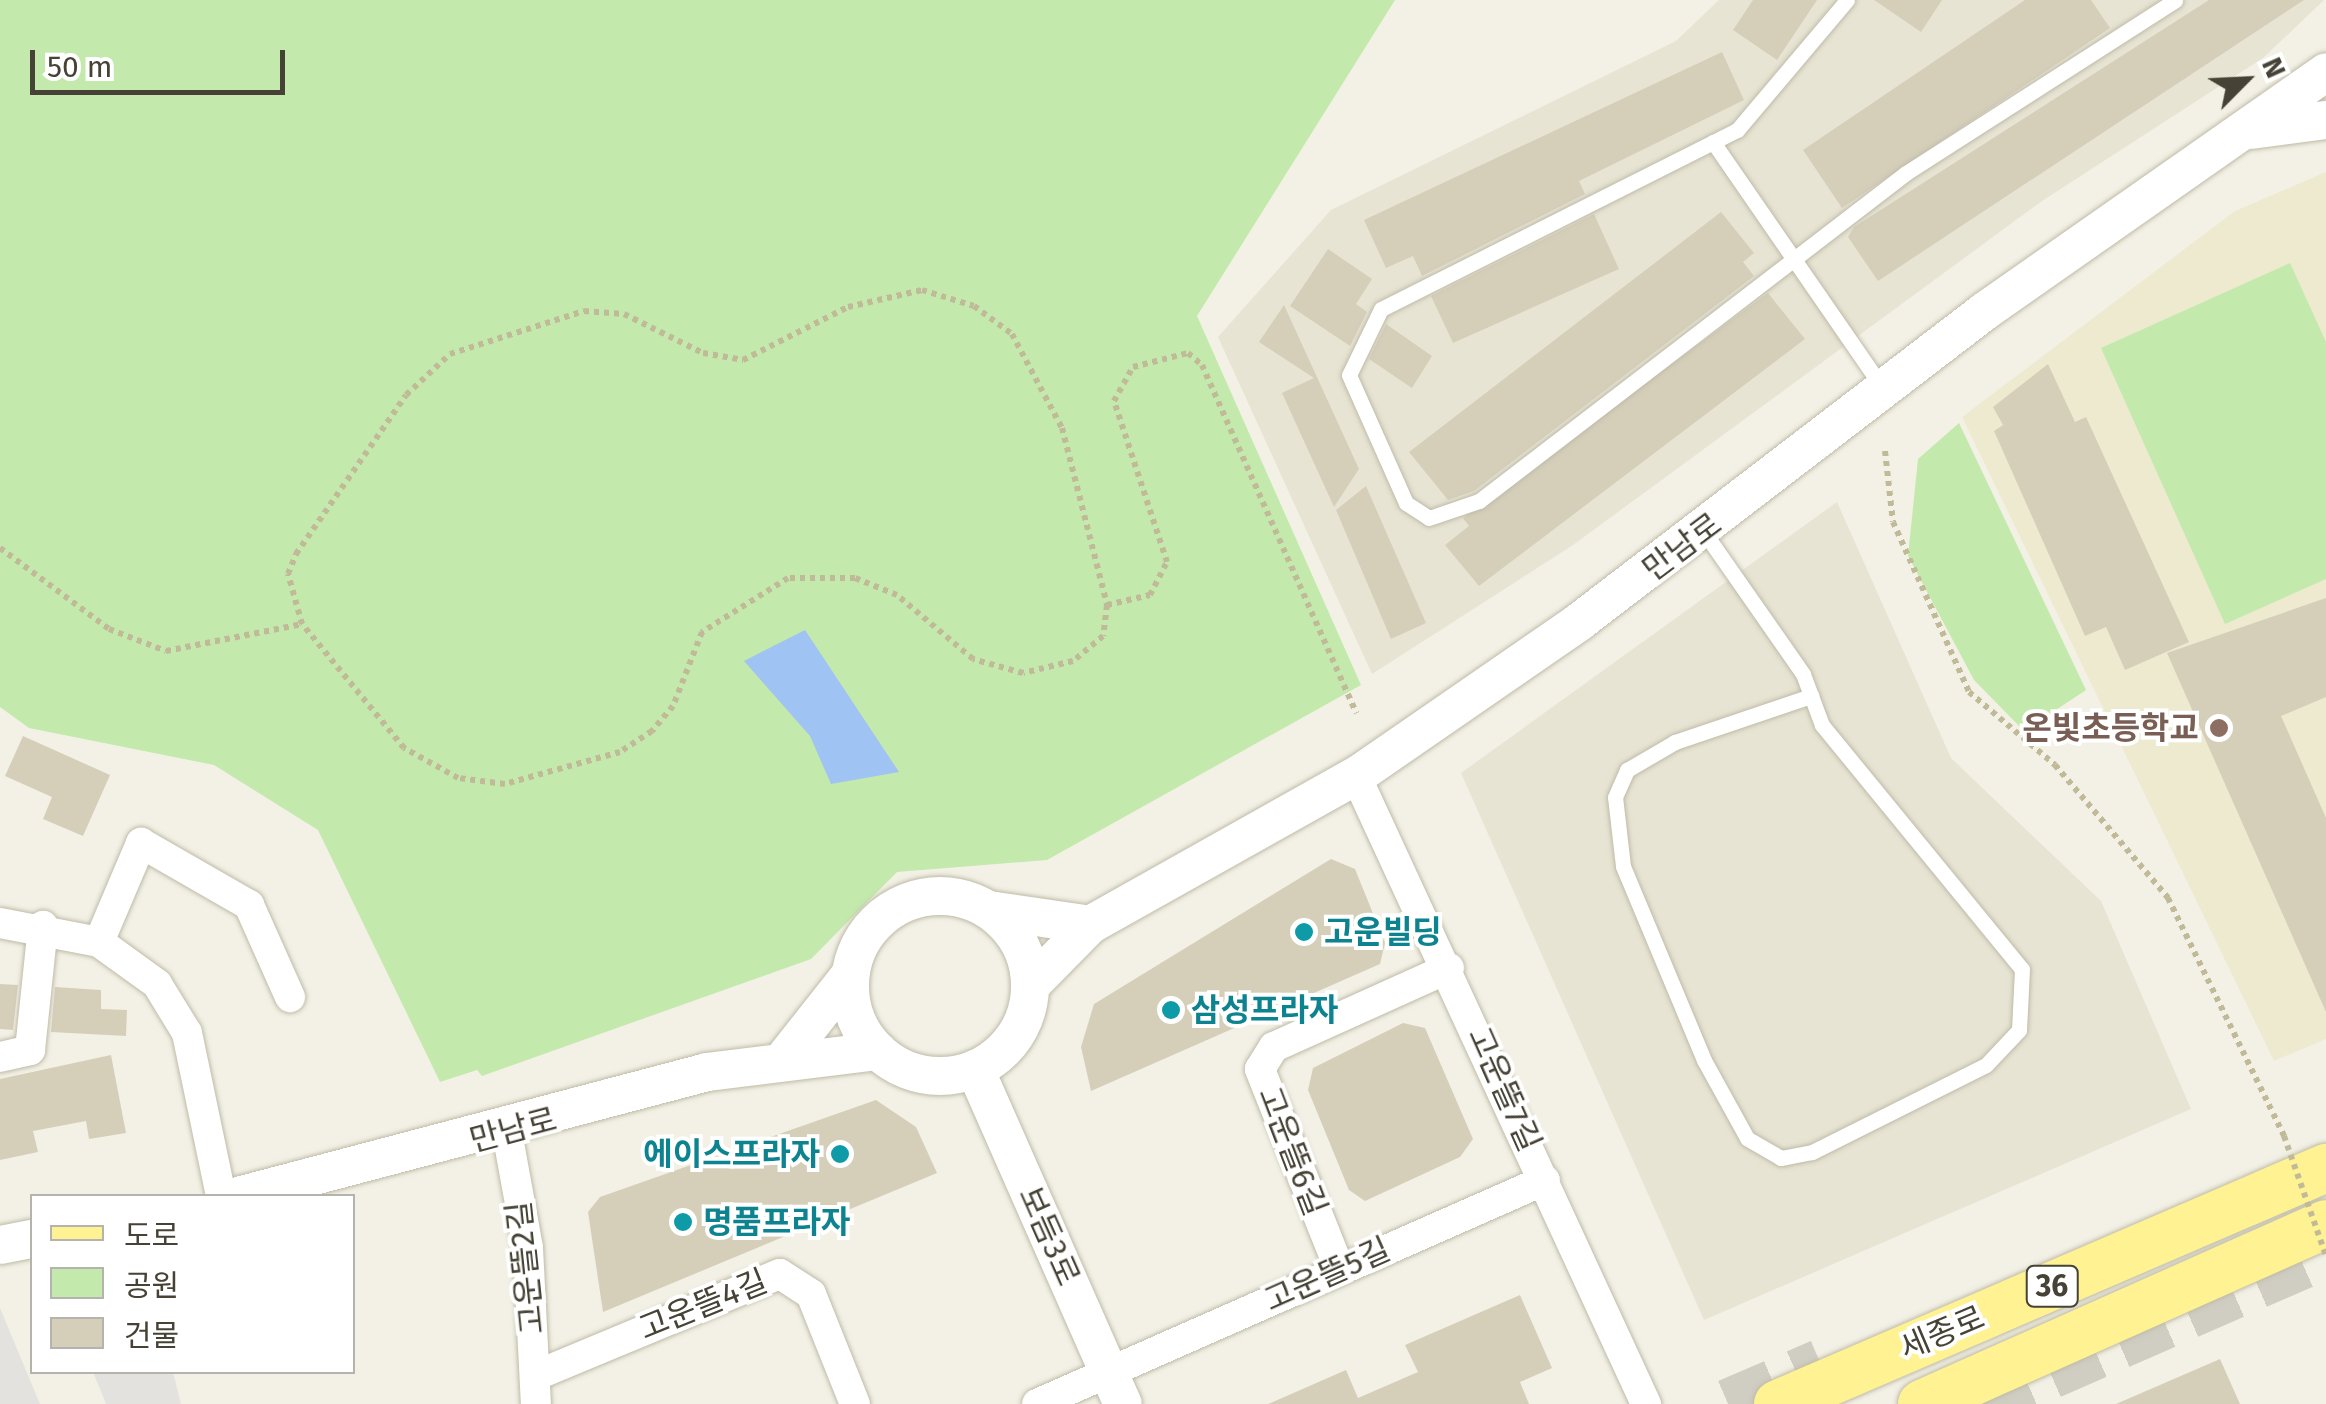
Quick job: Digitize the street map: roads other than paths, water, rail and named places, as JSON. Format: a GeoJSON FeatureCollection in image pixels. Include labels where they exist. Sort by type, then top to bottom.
{"type":"FeatureCollection","features":[{"type":"Feature","properties":{"kind":"main road","name":"세종로"},"geometry":{"type":"LineString","coordinates":[[1778,1404],[2326,1168]]}},
{"type":"Feature","properties":{"kind":"main road","name":"세종로"},"geometry":{"type":"LineString","coordinates":[[1922,1404],[2326,1224]]}},
{"type":"Feature","properties":{"kind":"street","name":"만남로"},"geometry":{"type":"LineString","coordinates":[[1030,986],[1090,925],[1356,776],[1704,532],[1883,388],[2326,72]]}},
{"type":"Feature","properties":{"kind":"street"},"geometry":{"type":"LineString","coordinates":[[2248,130],[2326,120]]}},
{"type":"Feature","properties":{"kind":"street","name":"고운뜰7길"},"geometry":{"type":"LineString","coordinates":[[1356,776],[1449,968],[1646,1404]]}},
{"type":"Feature","properties":{"kind":"street"},"geometry":{"type":"LineString","coordinates":[[99,942],[141,842],[249,905],[290,996]]}},
{"type":"Feature","properties":{"kind":"street"},"geometry":{"type":"LineString","coordinates":[[786,1056],[850,975],[876,921],[902,904],[962,898],[990,910],[1090,925]]}},
{"type":"Feature","properties":{"kind":"street"},"geometry":{"type":"LineString","coordinates":[[850,975],[861,1030],[878,1051],[924,1074],[975,1069],[1015,1036],[1030,986],[1012,930],[990,910]]}},
{"type":"Feature","properties":{"kind":"street"},"geometry":{"type":"LineString","coordinates":[[0,923],[43,926],[99,942],[157,984],[187,1033],[221,1194]]}},
{"type":"Feature","properties":{"kind":"street"},"geometry":{"type":"LineString","coordinates":[[0,1057],[30,1050],[43,926]]}},
{"type":"Feature","properties":{"kind":"street","name":"고운뜰6길"},"geometry":{"type":"LineString","coordinates":[[1339,1268],[1260,1070],[1274,1046],[1449,968]]}},
{"type":"Feature","properties":{"kind":"street","name":"만남로"},"geometry":{"type":"LineString","coordinates":[[246,1194],[506,1132],[786,1056],[878,1051]]}},
{"type":"Feature","properties":{"kind":"street","name":"보듬3로"},"geometry":{"type":"LineString","coordinates":[[975,1069],[1117,1388]]}},
{"type":"Feature","properties":{"kind":"street","name":"고운뜰2길"},"geometry":{"type":"LineString","coordinates":[[506,1132],[528,1248],[536,1390]]}},
{"type":"Feature","properties":{"kind":"street","name":"고운뜰5길"},"geometry":{"type":"LineString","coordinates":[[1037,1404],[1117,1388],[1339,1268],[1545,1180]]}},
{"type":"Feature","properties":{"kind":"street"},"geometry":{"type":"LineString","coordinates":[[0,1245],[30,1239]]}},
{"type":"Feature","properties":{"kind":"street","name":"고운뜰4길"},"geometry":{"type":"LineString","coordinates":[[536,1390],[780,1274],[811,1294],[855,1404]]}},
{"type":"Feature","properties":{"kind":"lane"},"geometry":{"type":"LineString","coordinates":[[1847,0],[1776,94],[1712,142],[1381,309],[1350,375],[1406,503],[1429,518],[1479,502],[1906,173],[2175,0]]}},
{"type":"Feature","properties":{"kind":"lane"},"geometry":{"type":"LineString","coordinates":[[1712,142],[1883,388]]}},
{"type":"Feature","properties":{"kind":"lane"},"geometry":{"type":"LineString","coordinates":[[1704,532],[1811,696],[1822,725],[1900,828],[1998,932],[2022,970],[2026,1005],[2019,1030],[1986,1065],[1812,1152],[1781,1158],[1747,1138],[1704,1060],[1623,866],[1615,797],[1627,770],[1675,742],[1811,696]]}},
{"type":"Feature","properties":{"kind":"water"},"geometry":{"type":"Polygon","coordinates":[[[805,630],[899,772],[831,784],[810,736],[744,661],[805,630]]]}},
{"type":"Feature","properties":{"kind":"tunnel"},"geometry":{"type":"LineString","coordinates":[[1982,1404],[2326,1254]]}},
{"type":"Feature","properties":{"kind":"tunnel"},"geometry":{"type":"LineString","coordinates":[[1728,1404],[1821,1364]]}},
{"type":"Feature","properties":{"kind":"place","name":"온빛초등학교"},"geometry":{"type":"Point","coordinates":[2219,728]}},
{"type":"Feature","properties":{"kind":"place","name":"고운빌딩"},"geometry":{"type":"Point","coordinates":[1304,932]}},
{"type":"Feature","properties":{"kind":"place","name":"삼성프라자"},"geometry":{"type":"Point","coordinates":[1171,1010]}},
{"type":"Feature","properties":{"kind":"place","name":"에이스프라자"},"geometry":{"type":"Point","coordinates":[840,1154]}},
{"type":"Feature","properties":{"kind":"place","name":"명품프라자"},"geometry":{"type":"Point","coordinates":[683,1222]}}]}
